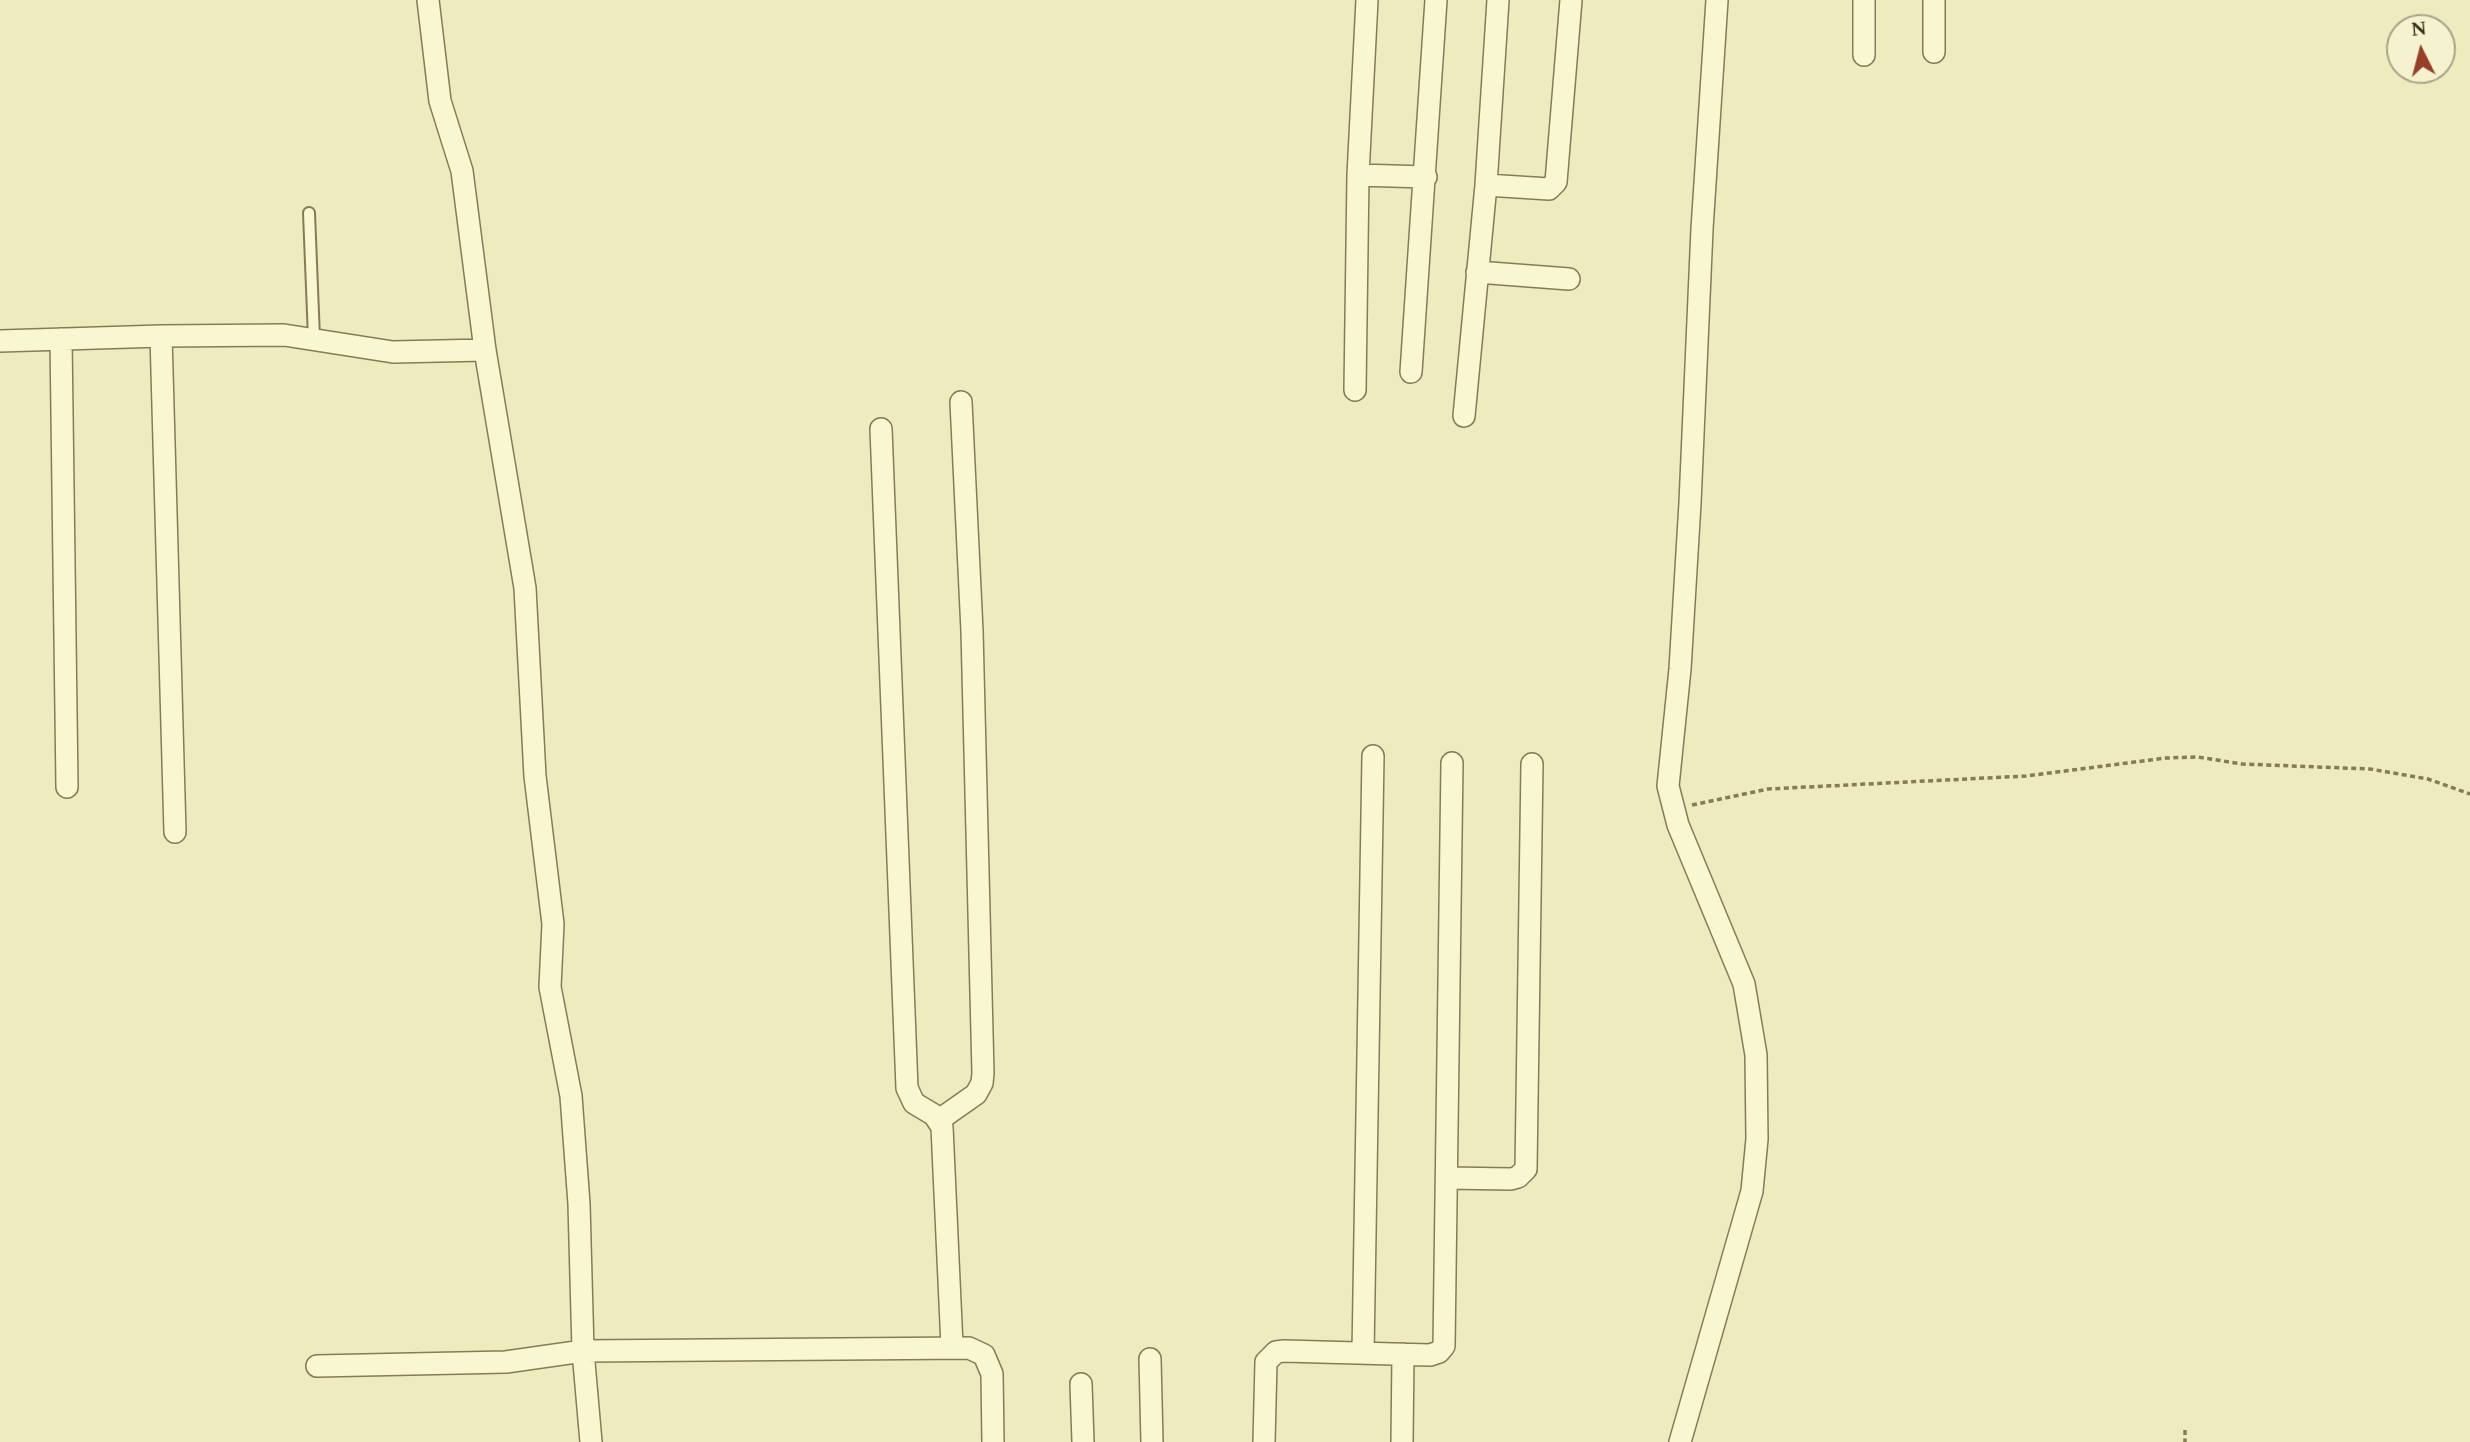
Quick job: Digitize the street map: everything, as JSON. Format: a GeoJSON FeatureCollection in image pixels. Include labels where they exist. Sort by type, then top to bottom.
{"type":"FeatureCollection","features":[{"type":"Feature","properties":{"kind":"street"},"geometry":{"type":"LineString","coordinates":[[428,0],[440,101],[462,171],[485,350],[525,588],[535,776],[553,924],[550,987],[571,1096],[579,1204],[583,1351],[591,1442]]}},
{"type":"Feature","properties":{"kind":"street"},"geometry":{"type":"LineString","coordinates":[[1355,390],[1358,176],[1367,0]]}},
{"type":"Feature","properties":{"kind":"street"},"geometry":{"type":"LineString","coordinates":[[1411,372],[1436,0]]}},
{"type":"Feature","properties":{"kind":"street"},"geometry":{"type":"LineString","coordinates":[[1464,416],[1486,185],[1498,0]]}},
{"type":"Feature","properties":{"kind":"street"},"geometry":{"type":"LineString","coordinates":[[1486,185],[1549,189],[1556,182],[1570,0]]}},
{"type":"Feature","properties":{"kind":"street"},"geometry":{"type":"LineString","coordinates":[[1680,1442],[1752,1191],[1756,1165],[1756,1055],[1744,984],[1673,809],[1668,786],[1682,642],[1702,229],[1717,0]]}},
{"type":"Feature","properties":{"kind":"street"},"geometry":{"type":"LineString","coordinates":[[1864,0],[1864,55]]}},
{"type":"Feature","properties":{"kind":"street"},"geometry":{"type":"LineString","coordinates":[[1934,0],[1934,52]]}},
{"type":"Feature","properties":{"kind":"street"},"geometry":{"type":"LineString","coordinates":[[1358,176],[1426,177]]}},
{"type":"Feature","properties":{"kind":"street"},"geometry":{"type":"LineString","coordinates":[[1478,272],[1569,279]]}},
{"type":"Feature","properties":{"kind":"street"},"geometry":{"type":"LineString","coordinates":[[0,341],[284,335],[393,352],[485,350]]}},
{"type":"Feature","properties":{"kind":"street"},"geometry":{"type":"LineString","coordinates":[[162,336],[175,832]]}},
{"type":"Feature","properties":{"kind":"street"},"geometry":{"type":"LineString","coordinates":[[61,339],[67,787]]}},
{"type":"Feature","properties":{"kind":"street"},"geometry":{"type":"LineString","coordinates":[[939,1120],[976,1094],[984,1073],[972,631],[961,402]]}},
{"type":"Feature","properties":{"kind":"street"},"geometry":{"type":"LineString","coordinates":[[881,429],[907,1088],[914,1103],[939,1120],[942,1127],[952,1346]]}},
{"type":"Feature","properties":{"kind":"street"},"geometry":{"type":"LineString","coordinates":[[1363,1353],[1373,756]]}},
{"type":"Feature","properties":{"kind":"street"},"geometry":{"type":"LineString","coordinates":[[1264,1442],[1266,1362],[1270,1356],[1284,1350],[1430,1355],[1439,1352],[1444,1346],[1452,762]]}},
{"type":"Feature","properties":{"kind":"street"},"geometry":{"type":"LineString","coordinates":[[1447,1178],[1511,1179],[1518,1177],[1526,1169],[1532,764]]}},
{"type":"Feature","properties":{"kind":"street"},"geometry":{"type":"LineString","coordinates":[[317,1366],[506,1362],[583,1351],[952,1346],[978,1350],[984,1354],[988,1363],[992,1374],[993,1442]]}},
{"type":"Feature","properties":{"kind":"street"},"geometry":{"type":"LineString","coordinates":[[1402,1442],[1403,1354]]}},
{"type":"Feature","properties":{"kind":"street"},"geometry":{"type":"LineString","coordinates":[[1150,1359],[1152,1442]]}},
{"type":"Feature","properties":{"kind":"street"},"geometry":{"type":"LineString","coordinates":[[1081,1384],[1083,1442]]}},
{"type":"Feature","properties":{"kind":"lane"},"geometry":{"type":"LineString","coordinates":[[309,213],[314,338]]}},
{"type":"Feature","properties":{"kind":"path"},"geometry":{"type":"LineString","coordinates":[[1673,809],[1768,789],[2026,776],[2166,758],[2198,757],[2242,764],[2370,769],[2428,779],[2470,794]]}},
{"type":"Feature","properties":{"kind":"path"},"geometry":{"type":"LineString","coordinates":[[2185,1430],[2185,1442]]}}]}
